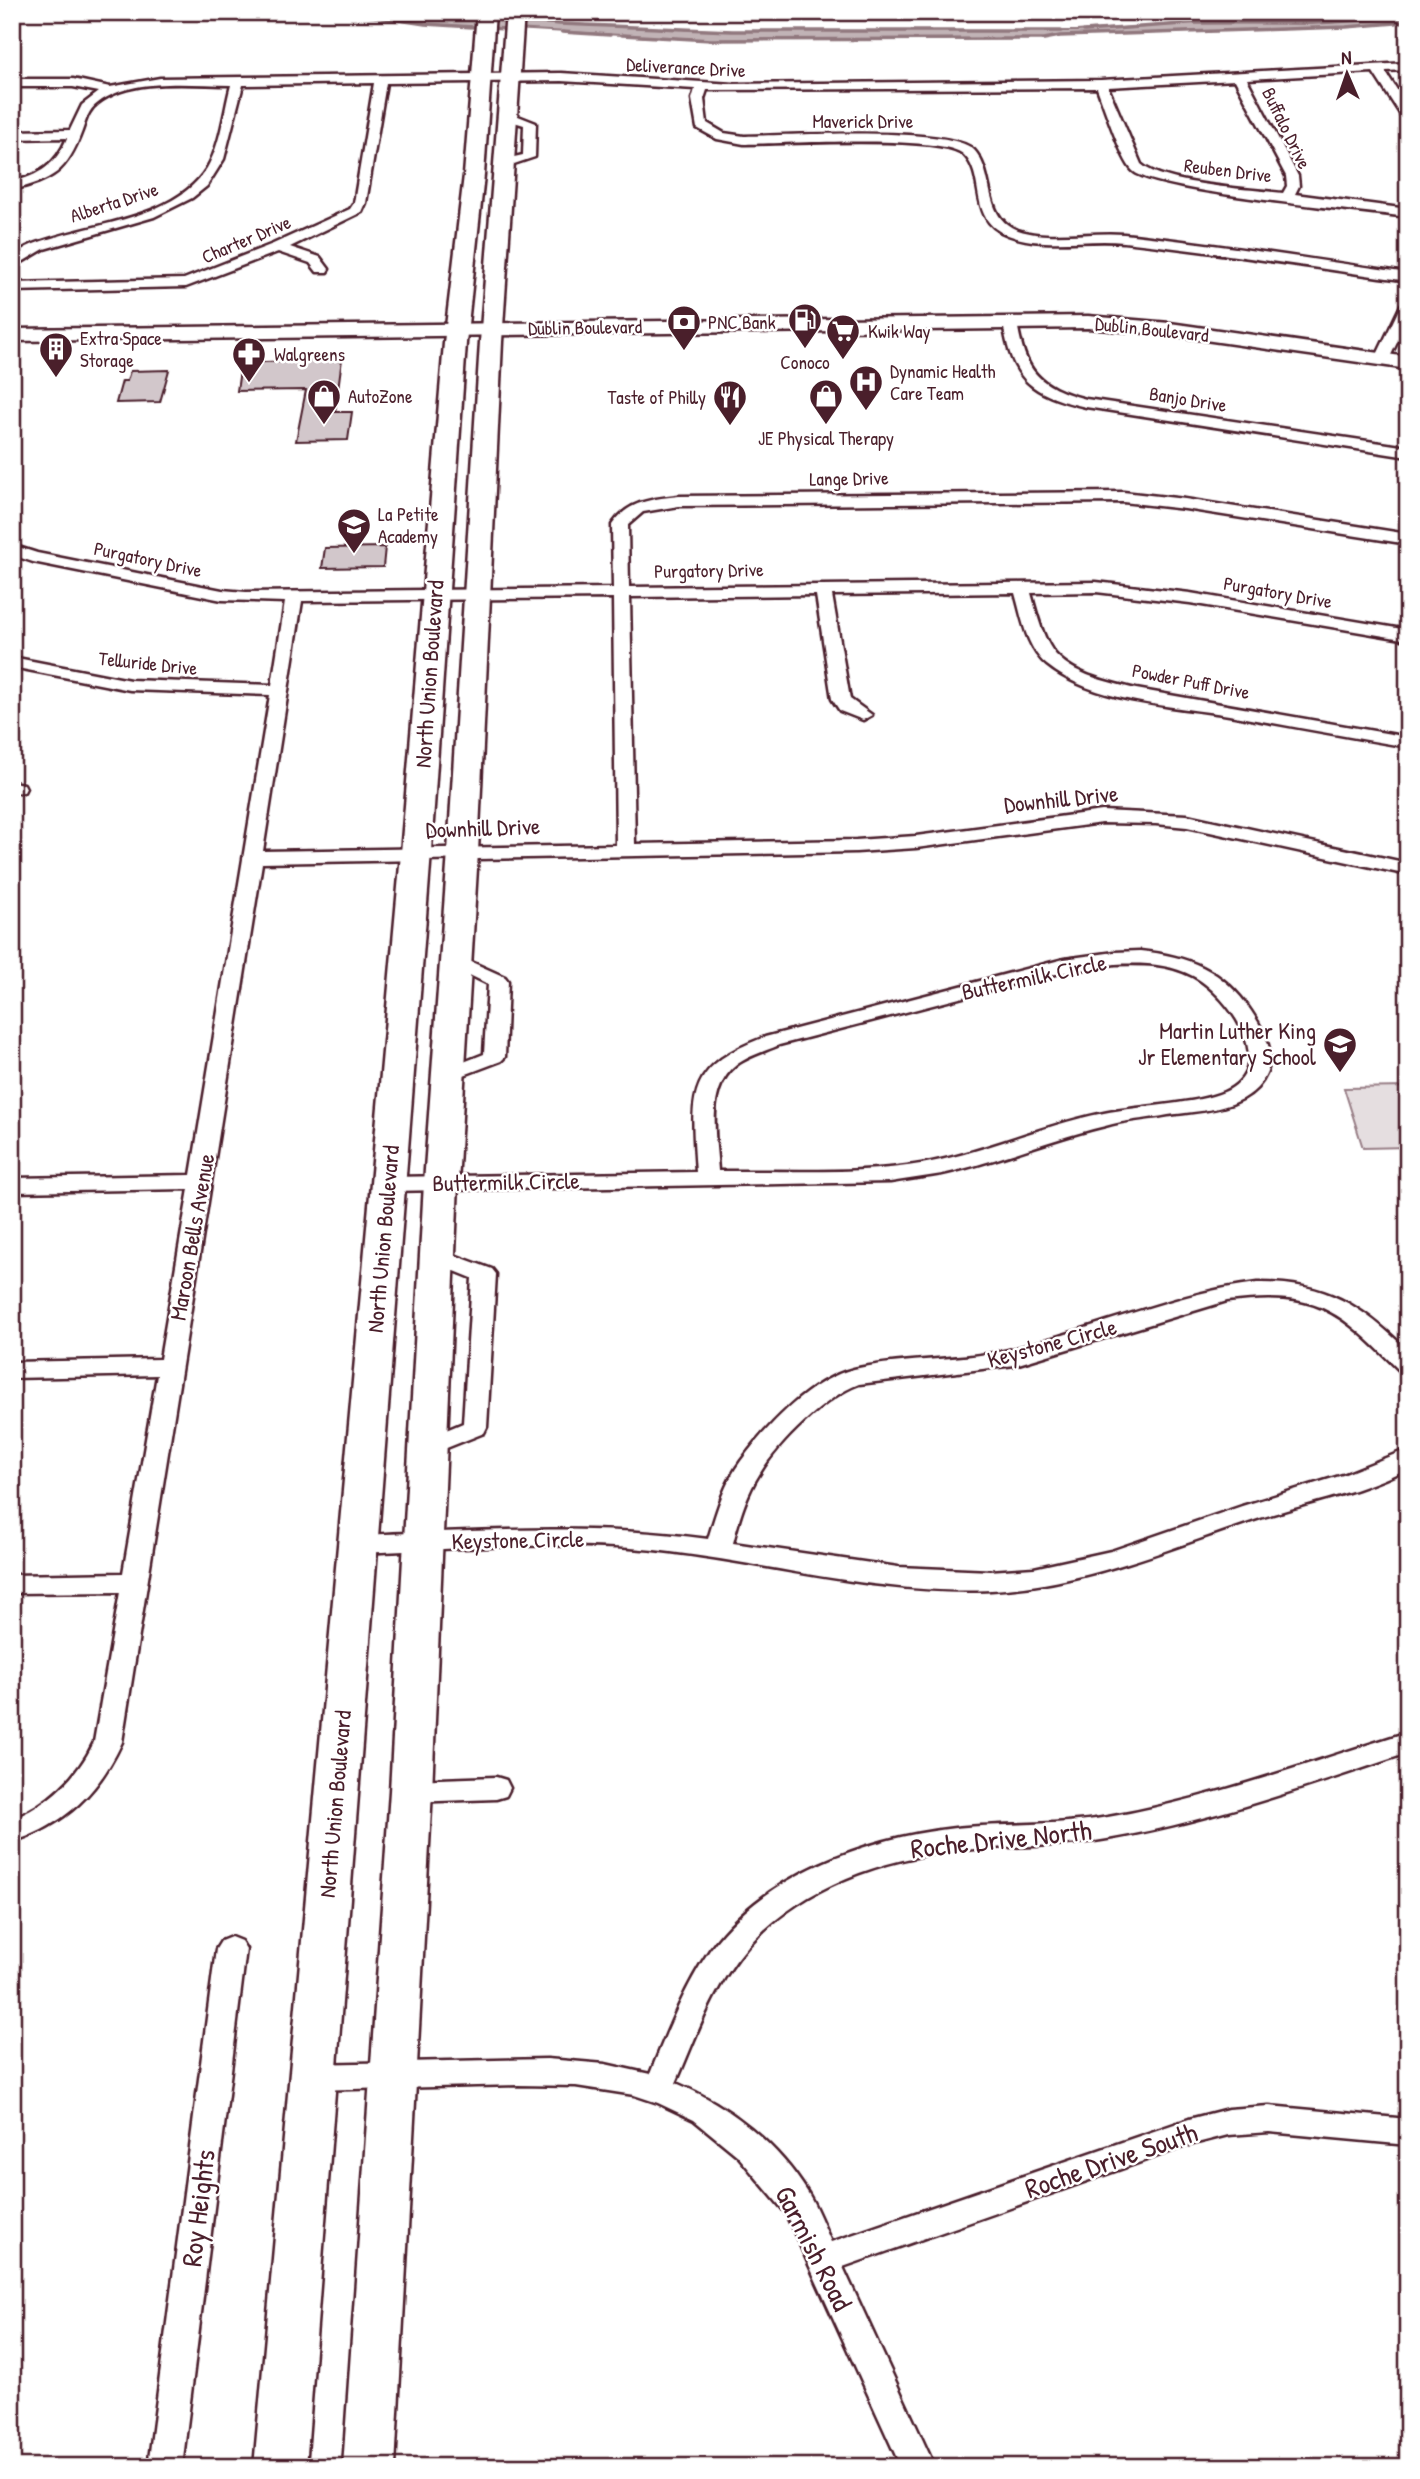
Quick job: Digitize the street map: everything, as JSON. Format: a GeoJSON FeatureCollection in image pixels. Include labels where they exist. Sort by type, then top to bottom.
{"type":"FeatureCollection","features":[{"type":"Feature","properties":{"kind":"main road","name":"North Union Boulevard"},"geometry":{"type":"LineString","coordinates":[[369,2467],[411,1791],[441,1183],[463,852],[491,328],[515,12]]}},
{"type":"Feature","properties":{"kind":"main road","name":"North Union Boulevard"},"geometry":{"type":"LineString","coordinates":[[280,2467],[311,2077],[359,1544],[457,328],[474,175],[485,23]]}},
{"type":"Feature","properties":{"kind":"main road","name":"Dublin Boulevard"},"geometry":{"type":"LineString","coordinates":[[12,335],[1010,322],[1142,326],[1408,363]]}},
{"type":"Feature","properties":{"kind":"street","name":"Deliverance Drive"},"geometry":{"type":"LineString","coordinates":[[12,186],[41,178],[58,168],[67,157],[87,106],[112,91],[160,82],[572,77],[702,87],[1101,84],[1408,66]]}},
{"type":"Feature","properties":{"kind":"street"},"geometry":{"type":"LineString","coordinates":[[1377,68],[1408,117]]}},
{"type":"Feature","properties":{"kind":"street","name":"Buffalo Drive"},"geometry":{"type":"LineString","coordinates":[[1240,77],[1292,176],[1293,186],[1287,197]]}},
{"type":"Feature","properties":{"kind":"street","name":"Charter Drive"},"geometry":{"type":"LineString","coordinates":[[12,287],[186,283],[348,216],[359,208],[381,79]]}},
{"type":"Feature","properties":{"kind":"street","name":"Alberta Drive"},"geometry":{"type":"LineString","coordinates":[[12,264],[40,247],[146,215],[180,199],[201,185],[214,166],[238,80]]}},
{"type":"Feature","properties":{"kind":"street"},"geometry":{"type":"LineString","coordinates":[[12,83],[73,83],[112,91]]}},
{"type":"Feature","properties":{"kind":"street","name":"Reuben Drive"},"geometry":{"type":"LineString","coordinates":[[1101,84],[1131,159],[1144,174],[1177,183],[1408,213]]}},
{"type":"Feature","properties":{"kind":"street","name":"Maverick Drive"},"geometry":{"type":"LineString","coordinates":[[702,87],[698,99],[701,125],[721,136],[757,141],[918,139],[945,142],[963,148],[972,157],[993,220],[1007,235],[1123,238],[1408,277]]}},
{"type":"Feature","properties":{"kind":"street"},"geometry":{"type":"LineString","coordinates":[[12,135],[75,134]]}},
{"type":"Feature","properties":{"kind":"street"},"geometry":{"type":"LineString","coordinates":[[278,247],[315,260],[322,269]]}},
{"type":"Feature","properties":{"kind":"street"},"geometry":{"type":"LineString","coordinates":[[1382,359],[1408,305]]}},
{"type":"Feature","properties":{"kind":"street","name":"Banjo Drive"},"geometry":{"type":"LineString","coordinates":[[1010,322],[1027,377],[1032,384],[1054,395],[1086,403],[1408,452]]}},
{"type":"Feature","properties":{"kind":"street","name":"Lange Drive"},"geometry":{"type":"LineString","coordinates":[[626,849],[619,593],[620,525],[623,518],[646,506],[679,501],[1123,497],[1185,503],[1408,539]]}},
{"type":"Feature","properties":{"kind":"street","name":"Purgatory Drive"},"geometry":{"type":"LineString","coordinates":[[12,550],[33,557],[222,595],[293,598],[1096,587],[1144,592],[1408,635]]}},
{"type":"Feature","properties":{"kind":"street","name":"Powder Puff Drive"},"geometry":{"type":"LineString","coordinates":[[1021,587],[1043,650],[1061,668],[1092,683],[1408,742]]}},
{"type":"Feature","properties":{"kind":"street"},"geometry":{"type":"LineString","coordinates":[[823,590],[841,699],[846,707],[863,715]]}},
{"type":"Feature","properties":{"kind":"street","name":"Maroon Bells Avenue"},"geometry":{"type":"LineString","coordinates":[[12,1831],[55,1810],[79,1788],[99,1766],[108,1742],[281,690],[293,598]]}},
{"type":"Feature","properties":{"kind":"street","name":"Telluride Drive"},"geometry":{"type":"LineString","coordinates":[[12,662],[140,686],[281,690]]}},
{"type":"Feature","properties":{"kind":"street","name":"Downhill Drive"},"geometry":{"type":"LineString","coordinates":[[253,857],[626,849],[715,857],[885,844],[1076,819],[1128,817],[1187,821],[1408,869]]}},
{"type":"Feature","properties":{"kind":"street","name":"Buttermilk Circle"},"geometry":{"type":"LineString","coordinates":[[388,1184],[708,1180],[890,1175],[942,1167],[1104,1119],[1223,1100],[1251,1082],[1258,1070],[1260,1052],[1256,1037],[1222,985],[1186,966],[1138,958],[1052,968],[772,1041],[731,1059],[717,1070],[705,1100],[708,1180]]}},
{"type":"Feature","properties":{"kind":"street"},"geometry":{"type":"LineString","coordinates":[[448,1075],[494,1057],[498,981],[456,961]]}},
{"type":"Feature","properties":{"kind":"street"},"geometry":{"type":"LineString","coordinates":[[12,1185],[201,1182]]}},
{"type":"Feature","properties":{"kind":"street","name":"Keystone Circle"},"geometry":{"type":"LineString","coordinates":[[718,1550],[730,1507],[750,1467],[817,1395],[855,1377],[1014,1357],[1226,1294],[1255,1289],[1281,1289],[1304,1293],[1340,1306],[1368,1326],[1408,1365]]}},
{"type":"Feature","properties":{"kind":"street"},"geometry":{"type":"LineString","coordinates":[[12,1370],[169,1367]]}},
{"type":"Feature","properties":{"kind":"street","name":"Keystone Circle"},"geometry":{"type":"LineString","coordinates":[[359,1544],[607,1538],[669,1542],[912,1578],[994,1580],[1034,1577],[1071,1571],[1122,1556],[1366,1475],[1408,1457]]}},
{"type":"Feature","properties":{"kind":"street"},"geometry":{"type":"LineString","coordinates":[[12,1584],[134,1582]]}},
{"type":"Feature","properties":{"kind":"street","name":"Roche Drive North"},"geometry":{"type":"LineString","coordinates":[[658,2090],[702,1992],[723,1956],[748,1928],[775,1905],[836,1870],[915,1846],[954,1840],[1099,1830],[1198,1811],[1408,1742]]}},
{"type":"Feature","properties":{"kind":"street"},"geometry":{"type":"LineString","coordinates":[[411,1791],[496,1788]]}},
{"type":"Feature","properties":{"kind":"street","name":"Roy Heights"},"geometry":{"type":"LineString","coordinates":[[165,2467],[231,1949]]}},
{"type":"Feature","properties":{"kind":"street","name":"Garmish Road"},"geometry":{"type":"LineString","coordinates":[[311,2077],[557,2071],[622,2080],[690,2102],[748,2145],[774,2172],[797,2203],[918,2467]]}},
{"type":"Feature","properties":{"kind":"street","name":"Roche Drive South"},"geometry":{"type":"LineString","coordinates":[[824,2259],[1189,2132],[1228,2122],[1269,2119],[1408,2132]]}},
{"type":"Feature","properties":{"kind":"shaded area"},"geometry":{"type":"Polygon","coordinates":[[[346,12],[422,12],[560,24],[733,31],[1076,31],[1199,23],[1312,24],[1374,20],[1408,14],[1408,22],[1346,27],[1060,36],[1044,39],[711,40],[425,24],[346,12]]]}},
{"type":"Feature","properties":{"kind":"shaded area"},"geometry":{"type":"Polygon","coordinates":[[[1408,1087],[1408,1147],[1363,1148],[1344,1088],[1408,1087]]]}},
{"type":"Feature","properties":{"kind":"building"},"geometry":{"type":"Polygon","coordinates":[[[342,359],[335,412],[352,412],[348,440],[296,441],[306,390],[237,391],[241,363],[342,359]]]}},
{"type":"Feature","properties":{"kind":"building"},"geometry":{"type":"Polygon","coordinates":[[[169,370],[160,402],[116,403],[122,381],[127,381],[130,371],[169,370]]]}},
{"type":"Feature","properties":{"kind":"building","name":"La Petite Academy"},"geometry":{"type":"Polygon","coordinates":[[[385,547],[383,567],[322,568],[325,548],[385,547]]]}},
{"type":"Feature","properties":{"kind":"waterway"},"geometry":{"type":"LineString","coordinates":[[346,12],[425,24],[505,29]]}},
{"type":"Feature","properties":{"kind":"waterway"},"geometry":{"type":"LineString","coordinates":[[422,12],[560,24],[732,31],[1061,31]]}},
{"type":"Feature","properties":{"kind":"waterway"},"geometry":{"type":"LineString","coordinates":[[1195,23],[1328,22],[1408,14]]}},
{"type":"Feature","properties":{"kind":"waterway"},"geometry":{"type":"LineString","coordinates":[[622,35],[711,40],[1044,39],[1060,36],[1346,27],[1408,22]]}},
{"type":"Feature","properties":{"kind":"waterway"},"geometry":{"type":"LineString","coordinates":[[1084,31],[1183,24]]}},
{"type":"Feature","properties":{"kind":"waterway"},"geometry":{"type":"LineString","coordinates":[[562,32],[610,35]]}},
{"type":"Feature","properties":{"kind":"place","name":"Conoco"},"geometry":{"type":"Point","coordinates":[805,350]}},
{"type":"Feature","properties":{"kind":"place","name":"PNC Bank"},"geometry":{"type":"Point","coordinates":[684,352]}},
{"type":"Feature","properties":{"kind":"place","name":"Kwik Way"},"geometry":{"type":"Point","coordinates":[843,361]}},
{"type":"Feature","properties":{"kind":"place","name":"Extra Space Storage"},"geometry":{"type":"Point","coordinates":[56,379]}},
{"type":"Feature","properties":{"kind":"place","name":"Walgreens"},"geometry":{"type":"Point","coordinates":[249,384]}},
{"type":"Feature","properties":{"kind":"place","name":"Dynamic Health Care Team"},"geometry":{"type":"Point","coordinates":[866,412]}},
{"type":"Feature","properties":{"kind":"place","name":"AutoZone"},"geometry":{"type":"Point","coordinates":[324,426]}},
{"type":"Feature","properties":{"kind":"place","name":"JE Physical Therapy"},"geometry":{"type":"Point","coordinates":[826,426]}},
{"type":"Feature","properties":{"kind":"place","name":"Taste of Philly"},"geometry":{"type":"Point","coordinates":[730,427]}},
{"type":"Feature","properties":{"kind":"place","name":"La Petite Academy"},"geometry":{"type":"Point","coordinates":[354,555]}},
{"type":"Feature","properties":{"kind":"place","name":"Martin Luther King Jr Elementary School"},"geometry":{"type":"Point","coordinates":[1340,1074]}}]}
